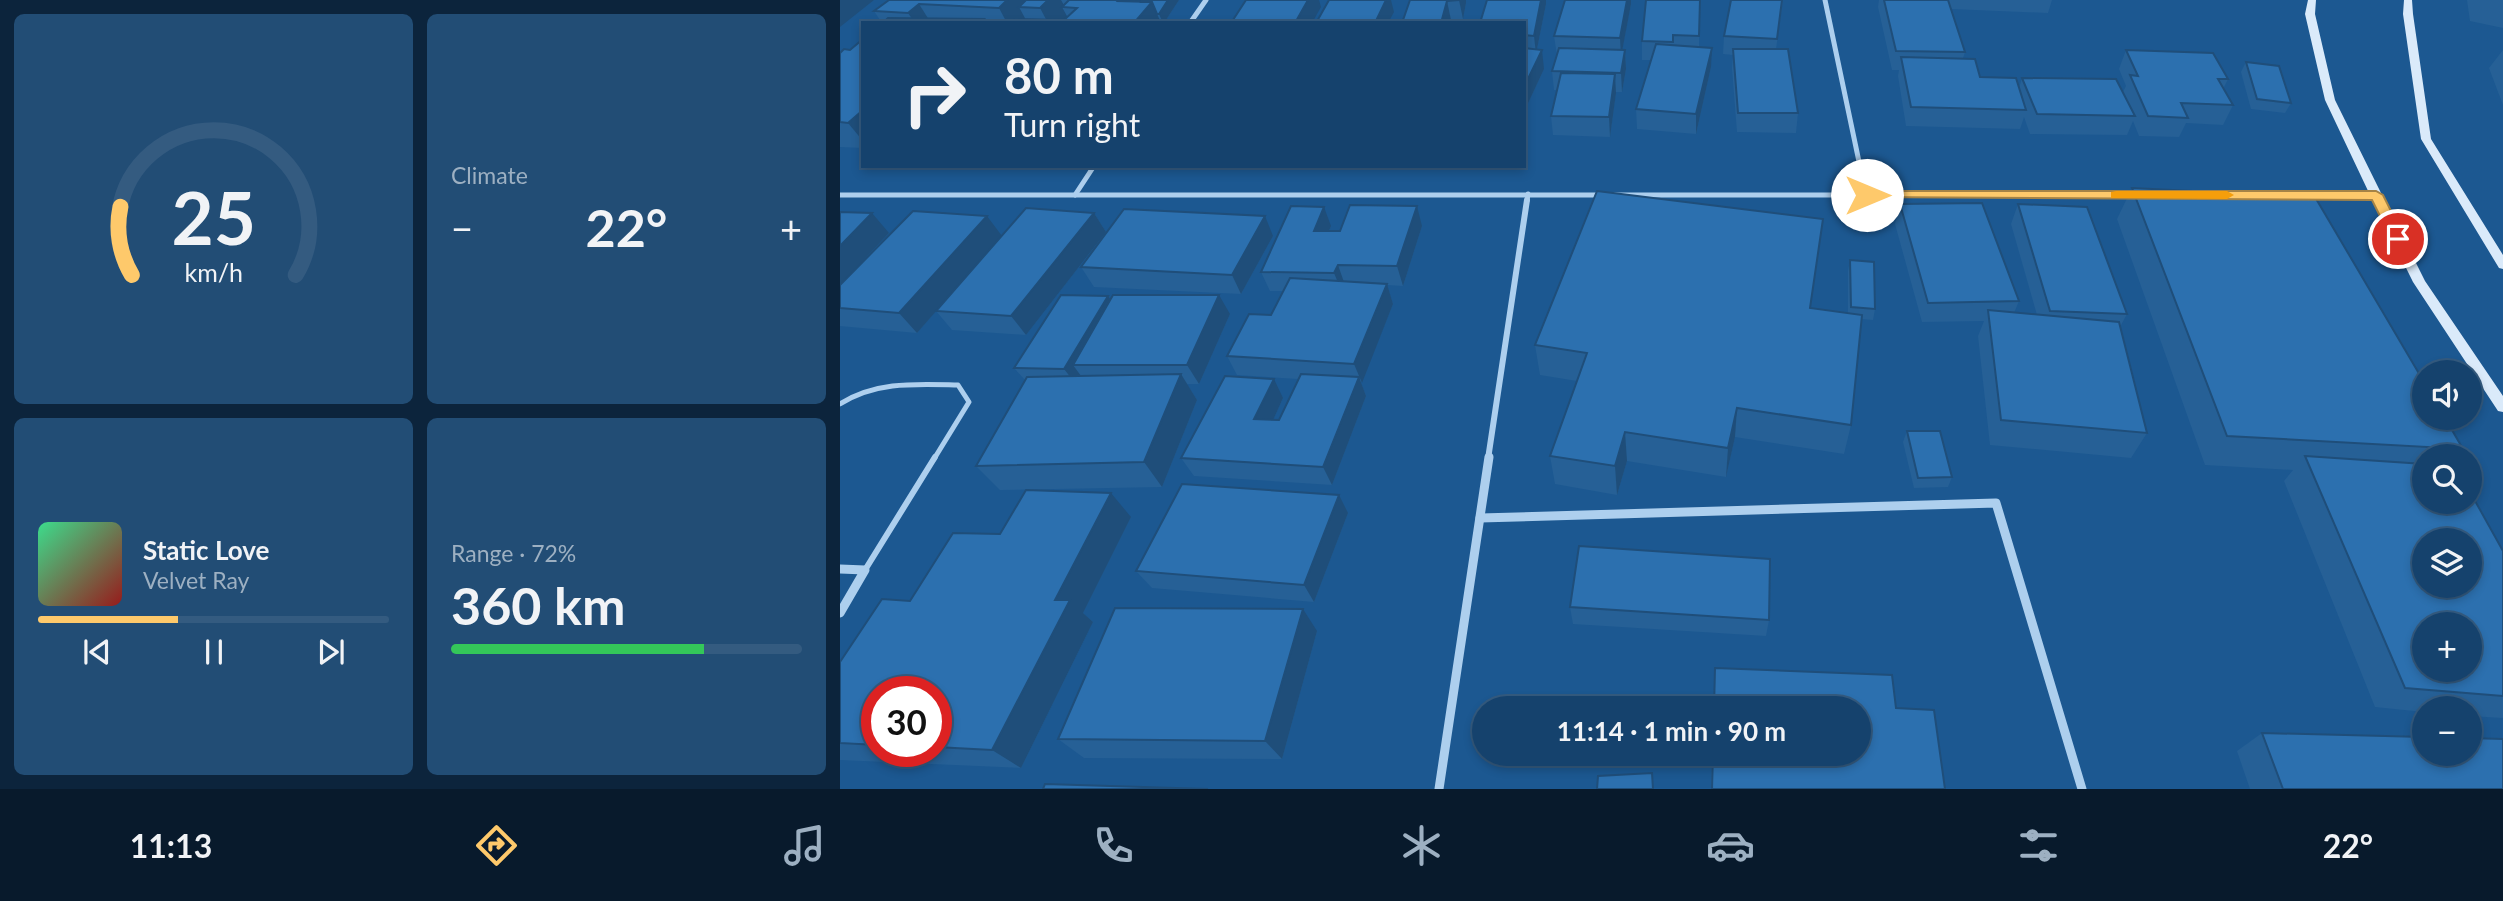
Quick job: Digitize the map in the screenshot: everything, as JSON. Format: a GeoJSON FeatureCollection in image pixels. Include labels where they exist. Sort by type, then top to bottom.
{"type":"FeatureCollection","features":[{"type":"Feature","properties":{"kind":"street"},"geometry":{"type":"LineString","coordinates":[[1191,21],[1206,0]]}},
{"type":"Feature","properties":{"kind":"street"},"geometry":{"type":"LineString","coordinates":[[1825,0],[1867,195]]}},
{"type":"Feature","properties":{"kind":"street"},"geometry":{"type":"LineString","coordinates":[[2312,0],[2310,14],[2330,100],[2419,282],[2503,407]]}},
{"type":"Feature","properties":{"kind":"street"},"geometry":{"type":"LineString","coordinates":[[2408,0],[2426,139],[2503,264]]}},
{"type":"Feature","properties":{"kind":"street"},"geometry":{"type":"LineString","coordinates":[[1075,195],[1093,168]]}},
{"type":"Feature","properties":{"kind":"street"},"geometry":{"type":"LineString","coordinates":[[1439,789],[1528,194]]}},
{"type":"Feature","properties":{"kind":"street"},"geometry":{"type":"LineString","coordinates":[[840,195],[2142,195]]}},
{"type":"Feature","properties":{"kind":"street"},"geometry":{"type":"LineString","coordinates":[[2266,195],[2376,195]]}},
{"type":"Feature","properties":{"kind":"street"},"geometry":{"type":"LineString","coordinates":[[1480,518],[1996,503],[2082,789]]}},
{"type":"Feature","properties":{"kind":"street"},"geometry":{"type":"LineString","coordinates":[[840,569],[865,570],[840,613]]}},
{"type":"Feature","properties":{"kind":"lane"},"geometry":{"type":"LineString","coordinates":[[840,404],[875,386],[931,385],[958,385],[969,402],[865,570]]}},
{"type":"Feature","properties":{"kind":"building"},"geometry":{"type":"Polygon","coordinates":[[[889,0],[1007,0],[999,8],[919,4],[908,13],[874,11],[889,0]]]}},
{"type":"Feature","properties":{"kind":"building"},"geometry":{"type":"Polygon","coordinates":[[[1026,0],[1048,0],[1040,8],[1019,7],[1026,0]]]}},
{"type":"Feature","properties":{"kind":"building"},"geometry":{"type":"Polygon","coordinates":[[[1069,0],[1152,2],[1136,21],[1013,21],[1064,20],[1077,8],[1062,7],[1069,0]]]}},
{"type":"Feature","properties":{"kind":"building"},"geometry":{"type":"Polygon","coordinates":[[[1168,0],[1157,14],[1152,2],[1141,2],[1168,0]]]}},
{"type":"Feature","properties":{"kind":"building"},"geometry":{"type":"Polygon","coordinates":[[[1246,0],[1308,0],[1296,21],[1232,21],[1246,0]]]}},
{"type":"Feature","properties":{"kind":"building"},"geometry":{"type":"Polygon","coordinates":[[[1329,0],[1386,0],[1376,21],[1317,21],[1329,0]]]}},
{"type":"Feature","properties":{"kind":"building"},"geometry":{"type":"Polygon","coordinates":[[[1410,0],[1459,0],[1447,1],[1442,21],[1403,21],[1410,0]]]}},
{"type":"Feature","properties":{"kind":"building"},"geometry":{"type":"Polygon","coordinates":[[[1487,0],[1541,0],[1534,36],[1526,35],[1526,21],[1481,21],[1487,0]]]}},
{"type":"Feature","properties":{"kind":"building"},"geometry":{"type":"Polygon","coordinates":[[[1565,0],[1627,0],[1620,38],[1554,36],[1565,0]]]}},
{"type":"Feature","properties":{"kind":"building"},"geometry":{"type":"Polygon","coordinates":[[[1646,0],[1700,0],[1699,36],[1673,35],[1673,42],[1642,41],[1646,0]]]}},
{"type":"Feature","properties":{"kind":"building"},"geometry":{"type":"Polygon","coordinates":[[[1731,0],[1782,0],[1777,39],[1724,36],[1731,0]]]}},
{"type":"Feature","properties":{"kind":"building"},"geometry":{"type":"Polygon","coordinates":[[[1884,0],[1948,0],[1965,52],[1896,51],[1884,0]]]}},
{"type":"Feature","properties":{"kind":"building"},"geometry":{"type":"Polygon","coordinates":[[[888,18],[984,19],[982,21],[885,21],[888,18]]]}},
{"type":"Feature","properties":{"kind":"building"},"geometry":{"type":"Polygon","coordinates":[[[861,41],[861,112],[848,123],[840,122],[840,53],[844,49],[850,50],[861,41]]]}},
{"type":"Feature","properties":{"kind":"building"},"geometry":{"type":"Polygon","coordinates":[[[1656,44],[1712,48],[1696,114],[1636,109],[1656,44]]]}},
{"type":"Feature","properties":{"kind":"building"},"geometry":{"type":"Polygon","coordinates":[[[1526,48],[1542,50],[1526,83],[1526,48]]]}},
{"type":"Feature","properties":{"kind":"building"},"geometry":{"type":"Polygon","coordinates":[[[1559,48],[1625,50],[1621,73],[1552,71],[1559,48]]]}},
{"type":"Feature","properties":{"kind":"building"},"geometry":{"type":"Polygon","coordinates":[[[1733,49],[1788,49],[1798,113],[1738,113],[1733,49]]]}},
{"type":"Feature","properties":{"kind":"building"},"geometry":{"type":"Polygon","coordinates":[[[2126,50],[2213,53],[2228,79],[2218,79],[2233,105],[2181,103],[2188,118],[2148,116],[2130,75],[2138,76],[2126,50]]]}},
{"type":"Feature","properties":{"kind":"building"},"geometry":{"type":"Polygon","coordinates":[[[1901,57],[1975,59],[1980,77],[2016,78],[2026,110],[1911,107],[1901,57]]]}},
{"type":"Feature","properties":{"kind":"building"},"geometry":{"type":"Polygon","coordinates":[[[2246,62],[2279,66],[2291,103],[2257,99],[2246,62]]]}},
{"type":"Feature","properties":{"kind":"building"},"geometry":{"type":"Polygon","coordinates":[[[1561,73],[1615,74],[1609,117],[1551,116],[1561,73]]]}},
{"type":"Feature","properties":{"kind":"building"},"geometry":{"type":"Polygon","coordinates":[[[2022,78],[2116,79],[2135,116],[2037,114],[2022,78]]]}},
{"type":"Feature","properties":{"kind":"building"},"geometry":{"type":"Polygon","coordinates":[[[2132,188],[2315,197],[2412,362],[2412,430],[2452,430],[2460,444],[2412,444],[2412,446],[2227,436],[2132,188]]]}},
{"type":"Feature","properties":{"kind":"building"},"geometry":{"type":"Polygon","coordinates":[[[1597,191],[1823,219],[1810,308],[1862,315],[1851,425],[1737,408],[1728,448],[1625,432],[1615,466],[1550,456],[1587,353],[1535,345],[1597,191]]]}},
{"type":"Feature","properties":{"kind":"building"},"geometry":{"type":"Polygon","coordinates":[[[1982,203],[2019,301],[1928,303],[1900,204],[1982,203]]]}},
{"type":"Feature","properties":{"kind":"building"},"geometry":{"type":"Polygon","coordinates":[[[2018,204],[2087,207],[2127,314],[2050,311],[2018,204]]]}},
{"type":"Feature","properties":{"kind":"building"},"geometry":{"type":"Polygon","coordinates":[[[1350,205],[1417,206],[1397,266],[1338,265],[1334,273],[1261,272],[1291,206],[1324,207],[1314,231],[1340,231],[1350,205]]]}},
{"type":"Feature","properties":{"kind":"building"},"geometry":{"type":"Polygon","coordinates":[[[1026,208],[1094,213],[1011,316],[936,311],[1026,208]]]}},
{"type":"Feature","properties":{"kind":"building"},"geometry":{"type":"Polygon","coordinates":[[[1124,209],[1265,216],[1232,275],[1081,267],[1124,209]]]}},
{"type":"Feature","properties":{"kind":"building"},"geometry":{"type":"Polygon","coordinates":[[[913,211],[987,216],[899,313],[840,308],[840,285],[913,211]]]}},
{"type":"Feature","properties":{"kind":"building"},"geometry":{"type":"Polygon","coordinates":[[[840,212],[872,213],[840,246],[840,212]]]}},
{"type":"Feature","properties":{"kind":"building"},"geometry":{"type":"Polygon","coordinates":[[[1850,260],[1874,262],[1875,309],[1851,307],[1850,260]]]}},
{"type":"Feature","properties":{"kind":"building"},"geometry":{"type":"Polygon","coordinates":[[[1290,278],[1387,284],[1354,364],[1227,356],[1249,314],[1271,315],[1290,278]]]}},
{"type":"Feature","properties":{"kind":"building"},"geometry":{"type":"Polygon","coordinates":[[[1061,295],[1108,296],[1064,369],[1014,368],[1061,295]]]}},
{"type":"Feature","properties":{"kind":"building"},"geometry":{"type":"Polygon","coordinates":[[[1113,295],[1219,295],[1187,365],[1073,365],[1113,295]]]}},
{"type":"Feature","properties":{"kind":"building"},"geometry":{"type":"Polygon","coordinates":[[[1988,310],[2119,322],[2147,433],[2001,420],[1988,310]]]}},
{"type":"Feature","properties":{"kind":"building"},"geometry":{"type":"Polygon","coordinates":[[[1181,374],[1144,462],[976,466],[1027,377],[1181,374]]]}},
{"type":"Feature","properties":{"kind":"building"},"geometry":{"type":"Polygon","coordinates":[[[1301,374],[1359,377],[1323,467],[1181,458],[1225,376],[1274,379],[1254,419],[1279,420],[1301,374]]]}},
{"type":"Feature","properties":{"kind":"building"},"geometry":{"type":"Polygon","coordinates":[[[1907,431],[1940,431],[1952,477],[1918,478],[1907,431]]]}},
{"type":"Feature","properties":{"kind":"building"},"geometry":{"type":"Polygon","coordinates":[[[2305,456],[2412,463],[2412,514],[2482,513],[2503,551],[2503,696],[2405,688],[2305,456]]]}},
{"type":"Feature","properties":{"kind":"building"},"geometry":{"type":"Polygon","coordinates":[[[1182,484],[1339,495],[1304,585],[1136,571],[1182,484]]]}},
{"type":"Feature","properties":{"kind":"building"},"geometry":{"type":"Polygon","coordinates":[[[1026,490],[1111,493],[1055,600],[1070,600],[992,750],[952,748],[952,676],[861,676],[861,744],[840,743],[840,662],[882,599],[910,601],[953,533],[1000,534],[1026,490]]]}},
{"type":"Feature","properties":{"kind":"building"},"geometry":{"type":"Polygon","coordinates":[[[1579,546],[1770,559],[1769,620],[1570,607],[1579,546]]]}},
{"type":"Feature","properties":{"kind":"building"},"geometry":{"type":"Polygon","coordinates":[[[1115,608],[1303,609],[1265,741],[1058,739],[1115,608]]]}},
{"type":"Feature","properties":{"kind":"building"},"geometry":{"type":"Polygon","coordinates":[[[1715,668],[1892,675],[1896,708],[1934,710],[1945,789],[1712,789],[1713,766],[1871,766],[1871,696],[1714,696],[1715,668]]]}},
{"type":"Feature","properties":{"kind":"building"},"geometry":{"type":"Polygon","coordinates":[[[2262,733],[2412,737],[2412,766],[2482,766],[2482,738],[2503,739],[2503,789],[2283,789],[2262,733]]]}},
{"type":"Feature","properties":{"kind":"building"},"geometry":{"type":"Polygon","coordinates":[[[1652,773],[1653,789],[1597,789],[1598,776],[1652,773]]]}},
{"type":"Feature","properties":{"kind":"building"},"geometry":{"type":"Polygon","coordinates":[[[1045,784],[1208,789],[1043,789],[1045,784]]]}},
{"type":"Feature","properties":{"kind":"slow traffic"},"geometry":{"type":"LineString","coordinates":[[2116,195],[2227,195]]}},
{"type":"Feature","properties":{"kind":"route"},"geometry":{"type":"LineString","coordinates":[[1867,195],[2376,195],[2398,239]]}}]}
